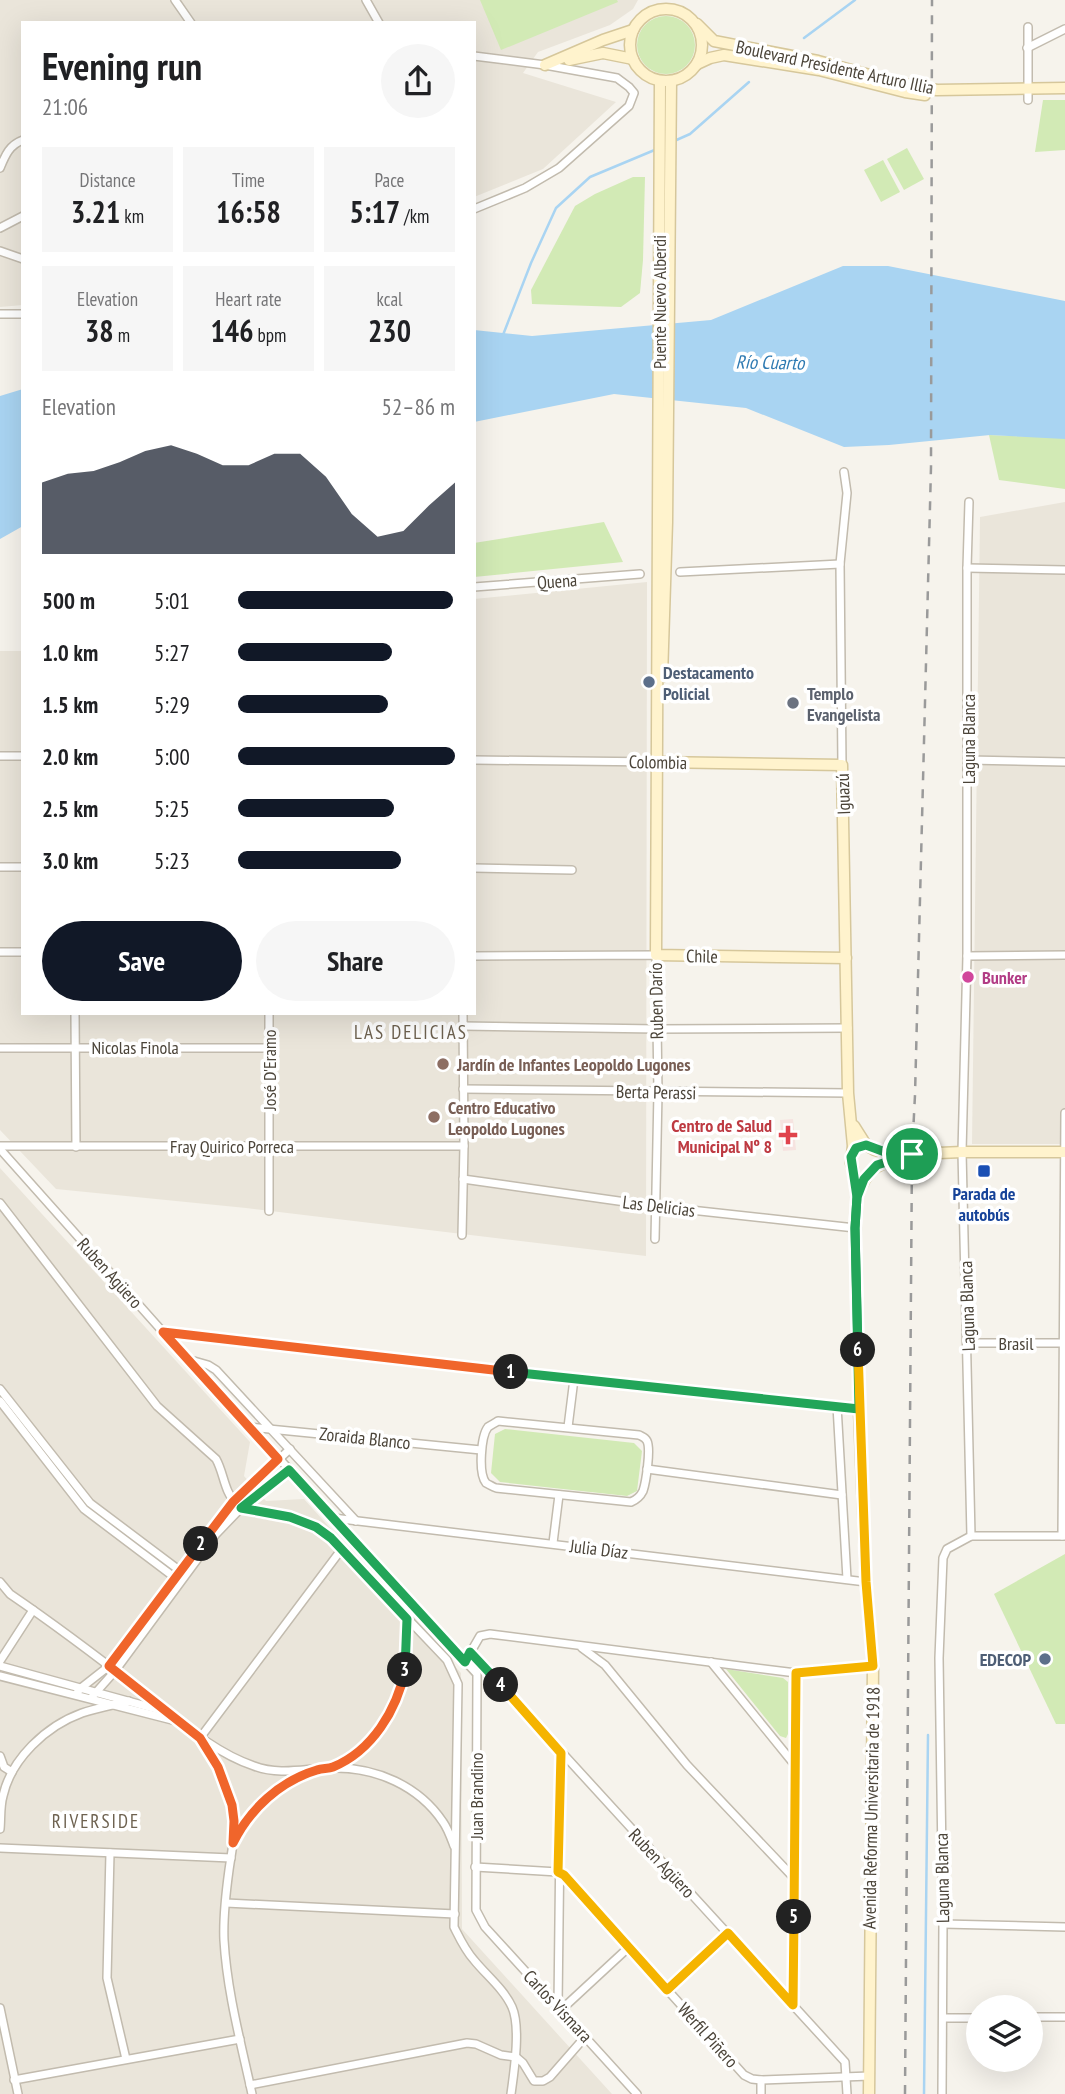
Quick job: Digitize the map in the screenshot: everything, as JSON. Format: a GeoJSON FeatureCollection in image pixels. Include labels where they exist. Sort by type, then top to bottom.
{"type":"FeatureCollection","features":[{"type":"Feature","properties":{"kind":"main road"},"geometry":{"type":"LineString","coordinates":[[663,4],[679,10],[697,24],[702,37],[702,51],[690,73],[665,81],[649,77],[640,70],[633,59],[630,40],[633,30],[644,16],[663,4]]}},
{"type":"Feature","properties":{"kind":"main road","name":"Boulevard Presidente Arturo Illia"},"geometry":{"type":"LineString","coordinates":[[697,24],[715,41],[818,61],[919,88],[1028,94],[1065,88]]}},
{"type":"Feature","properties":{"kind":"main road"},"geometry":{"type":"LineString","coordinates":[[545,65],[633,30]]}},
{"type":"Feature","properties":{"kind":"main road"},"geometry":{"type":"LineString","coordinates":[[545,65],[603,53],[633,59]]}},
{"type":"Feature","properties":{"kind":"main road","name":"Boulevard Presidente Arturo Illia"},"geometry":{"type":"LineString","coordinates":[[697,64],[724,55],[819,70],[905,92],[937,96],[1065,94]]}},
{"type":"Feature","properties":{"kind":"main road","name":"Puente Nuevo Alberdi"},"geometry":{"type":"LineString","coordinates":[[662,522],[665,81]]}},
{"type":"Feature","properties":{"kind":"main road","name":"Ruben Darío"},"geometry":{"type":"LineString","coordinates":[[656,955],[662,522]]}},
{"type":"Feature","properties":{"kind":"main road","name":"Colombia"},"geometry":{"type":"LineString","coordinates":[[658,762],[842,765]]}},
{"type":"Feature","properties":{"kind":"main road","name":"Iguazú"},"geometry":{"type":"LineString","coordinates":[[842,765],[848,1093],[853,1152]]}},
{"type":"Feature","properties":{"kind":"main road","name":"Chile"},"geometry":{"type":"LineString","coordinates":[[656,955],[846,958]]}},
{"type":"Feature","properties":{"kind":"main road","name":"Iguazú"},"geometry":{"type":"LineString","coordinates":[[850,1116],[859,1136],[871,1148]]}},
{"type":"Feature","properties":{"kind":"main road"},"geometry":{"type":"LineString","coordinates":[[855,1228],[857,1197],[851,1163],[856,1148],[871,1148],[893,1155],[1065,1152]]}},
{"type":"Feature","properties":{"kind":"main road"},"geometry":{"type":"LineString","coordinates":[[871,1148],[879,1160],[877,1165]]}},
{"type":"Feature","properties":{"kind":"main road"},"geometry":{"type":"LineString","coordinates":[[857,1197],[868,1173],[877,1165],[912,1154]]}},
{"type":"Feature","properties":{"kind":"main road"},"geometry":{"type":"LineString","coordinates":[[853,1168],[863,1174],[868,1173]]}},
{"type":"Feature","properties":{"kind":"main road","name":"Avenida Reforma Universitaria de 1918"},"geometry":{"type":"LineString","coordinates":[[855,1228],[866,1582],[873,1666],[869,2094]]}},
{"type":"Feature","properties":{"kind":"street"},"geometry":{"type":"LineString","coordinates":[[175,0],[190,21]]}},
{"type":"Feature","properties":{"kind":"street"},"geometry":{"type":"LineString","coordinates":[[366,0],[375,21]]}},
{"type":"Feature","properties":{"kind":"street"},"geometry":{"type":"LineString","coordinates":[[1027,27],[1028,94]]}},
{"type":"Feature","properties":{"kind":"street"},"geometry":{"type":"LineString","coordinates":[[1027,48],[1065,29]]}},
{"type":"Feature","properties":{"kind":"street"},"geometry":{"type":"LineString","coordinates":[[476,56],[617,78],[634,93],[629,106],[559,167],[524,188],[476,208]]}},
{"type":"Feature","properties":{"kind":"street"},"geometry":{"type":"LineString","coordinates":[[0,168],[8,150],[21,141]]}},
{"type":"Feature","properties":{"kind":"street"},"geometry":{"type":"LineString","coordinates":[[0,228],[21,217]]}},
{"type":"Feature","properties":{"kind":"street"},"geometry":{"type":"LineString","coordinates":[[0,251],[21,258]]}},
{"type":"Feature","properties":{"kind":"street"},"geometry":{"type":"LineString","coordinates":[[0,314],[21,314]]}},
{"type":"Feature","properties":{"kind":"street","name":"Iguazú"},"geometry":{"type":"LineString","coordinates":[[842,765],[840,564],[847,493],[844,472]]}},
{"type":"Feature","properties":{"kind":"street","name":"Laguna Blanca"},"geometry":{"type":"LineString","coordinates":[[942,2094],[943,1924],[939,1671],[943,1558],[947,1549],[971,1536],[962,1152],[967,956],[969,502]]}},
{"type":"Feature","properties":{"kind":"street"},"geometry":{"type":"LineString","coordinates":[[680,572],[840,564]]}},
{"type":"Feature","properties":{"kind":"street"},"geometry":{"type":"LineString","coordinates":[[967,568],[1065,570]]}},
{"type":"Feature","properties":{"kind":"street","name":"Quena"},"geometry":{"type":"LineString","coordinates":[[476,587],[640,575]]}},
{"type":"Feature","properties":{"kind":"street"},"geometry":{"type":"LineString","coordinates":[[0,756],[21,756]]}},
{"type":"Feature","properties":{"kind":"street","name":"Colombia"},"geometry":{"type":"LineString","coordinates":[[476,760],[658,762]]}},
{"type":"Feature","properties":{"kind":"street"},"geometry":{"type":"LineString","coordinates":[[968,760],[1065,762]]}},
{"type":"Feature","properties":{"kind":"street"},"geometry":{"type":"LineString","coordinates":[[0,867],[21,867]]}},
{"type":"Feature","properties":{"kind":"street"},"geometry":{"type":"LineString","coordinates":[[476,868],[572,870]]}},
{"type":"Feature","properties":{"kind":"street"},"geometry":{"type":"LineString","coordinates":[[0,952],[21,952]]}},
{"type":"Feature","properties":{"kind":"street","name":"Chile"},"geometry":{"type":"LineString","coordinates":[[476,956],[656,955]]}},
{"type":"Feature","properties":{"kind":"street","name":"Ruben Darío"},"geometry":{"type":"LineString","coordinates":[[655,1239],[658,1092],[656,955]]}},
{"type":"Feature","properties":{"kind":"street"},"geometry":{"type":"LineString","coordinates":[[967,956],[1065,955]]}},
{"type":"Feature","properties":{"kind":"street"},"geometry":{"type":"LineString","coordinates":[[75,1015],[76,1147]]}},
{"type":"Feature","properties":{"kind":"street","name":"José D'Eramo"},"geometry":{"type":"LineString","coordinates":[[269,1015],[269,1211]]}},
{"type":"Feature","properties":{"kind":"street"},"geometry":{"type":"LineString","coordinates":[[462,1235],[463,1015]]}},
{"type":"Feature","properties":{"kind":"street"},"geometry":{"type":"LineString","coordinates":[[463,1026],[848,1028]]}},
{"type":"Feature","properties":{"kind":"street","name":"Nicolas Finola"},"geometry":{"type":"LineString","coordinates":[[0,1048],[269,1048]]}},
{"type":"Feature","properties":{"kind":"street","name":"Berta Perassi"},"geometry":{"type":"LineString","coordinates":[[463,1089],[848,1093]]}},
{"type":"Feature","properties":{"kind":"street"},"geometry":{"type":"LineString","coordinates":[[971,1536],[1064,1536],[1065,1113]]}},
{"type":"Feature","properties":{"kind":"street","name":"Fray Quirico Porreca"},"geometry":{"type":"LineString","coordinates":[[0,1148],[464,1146]]}},
{"type":"Feature","properties":{"kind":"street","name":"Ruben Agüero"},"geometry":{"type":"LineString","coordinates":[[0,1148],[187,1359],[477,1674]]}},
{"type":"Feature","properties":{"kind":"street","name":"Las Delicias"},"geometry":{"type":"LineString","coordinates":[[463,1179],[654,1206],[855,1228]]}},
{"type":"Feature","properties":{"kind":"street"},"geometry":{"type":"LineString","coordinates":[[0,1203],[148,1395],[170,1419],[216,1459],[233,1502],[241,1508],[306,1521],[316,1527],[341,1549],[447,1660],[458,1684],[454,1927],[471,1958],[505,1995],[512,2007],[516,2057],[511,2094]]}},
{"type":"Feature","properties":{"kind":"street"},"geometry":{"type":"LineString","coordinates":[[163,1332],[859,1409]]}},
{"type":"Feature","properties":{"kind":"street","name":"Brasil"},"geometry":{"type":"LineString","coordinates":[[968,1343],[1064,1343]]}},
{"type":"Feature","properties":{"kind":"street"},"geometry":{"type":"LineString","coordinates":[[187,1359],[216,1370],[357,1521]]}},
{"type":"Feature","properties":{"kind":"street"},"geometry":{"type":"LineString","coordinates":[[568,1427],[574,1379]]}},
{"type":"Feature","properties":{"kind":"street"},"geometry":{"type":"LineString","coordinates":[[0,1389],[90,1503],[181,1577]]}},
{"type":"Feature","properties":{"kind":"street"},"geometry":{"type":"LineString","coordinates":[[0,1401],[85,1509],[181,1577]]}},
{"type":"Feature","properties":{"kind":"street"},"geometry":{"type":"LineString","coordinates":[[837,1406],[847,1579]]}},
{"type":"Feature","properties":{"kind":"street"},"geometry":{"type":"LineString","coordinates":[[498,1421],[639,1434],[649,1443],[642,1492],[638,1499],[631,1502],[496,1488],[486,1483],[482,1473],[481,1450],[489,1426],[498,1421]]}},
{"type":"Feature","properties":{"kind":"street","name":"Zoraida Blanco"},"geometry":{"type":"LineString","coordinates":[[249,1427],[481,1450]]}},
{"type":"Feature","properties":{"kind":"street"},"geometry":{"type":"LineString","coordinates":[[181,1577],[233,1502],[290,1449]]}},
{"type":"Feature","properties":{"kind":"street"},"geometry":{"type":"LineString","coordinates":[[647,1469],[842,1494]]}},
{"type":"Feature","properties":{"kind":"street"},"geometry":{"type":"LineString","coordinates":[[94,1695],[216,1534],[241,1508],[289,1470]]}},
{"type":"Feature","properties":{"kind":"street"},"geometry":{"type":"LineString","coordinates":[[553,1543],[559,1495]]}},
{"type":"Feature","properties":{"kind":"street","name":"Julia Díaz"},"geometry":{"type":"LineString","coordinates":[[332,1518],[866,1582]]}},
{"type":"Feature","properties":{"kind":"street"},"geometry":{"type":"LineString","coordinates":[[200,1738],[341,1549]]}},
{"type":"Feature","properties":{"kind":"street"},"geometry":{"type":"LineString","coordinates":[[0,1582],[10,1594],[112,1668],[200,1738],[253,1766],[269,1771],[356,1768],[374,1772],[407,1787],[428,1802],[445,1824],[456,1850]]}},
{"type":"Feature","properties":{"kind":"street"},"geometry":{"type":"LineString","coordinates":[[33,1610],[0,1664],[79,1691],[168,1712]]}},
{"type":"Feature","properties":{"kind":"street"},"geometry":{"type":"LineString","coordinates":[[332,1768],[373,1737],[394,1705],[405,1674],[407,1619]]}},
{"type":"Feature","properties":{"kind":"street"},"geometry":{"type":"LineString","coordinates":[[465,1662],[480,1636],[490,1634],[796,1673],[873,1666]]}},
{"type":"Feature","properties":{"kind":"street"},"geometry":{"type":"LineString","coordinates":[[580,1646],[606,1665],[687,1765],[794,1879]]}},
{"type":"Feature","properties":{"kind":"street","name":"Ruben Agüero"},"geometry":{"type":"LineString","coordinates":[[470,1652],[845,2062],[847,2076]]}},
{"type":"Feature","properties":{"kind":"street"},"geometry":{"type":"LineString","coordinates":[[711,1662],[794,1764]]}},
{"type":"Feature","properties":{"kind":"street"},"geometry":{"type":"LineString","coordinates":[[0,1676],[79,1691],[112,1668]]}},
{"type":"Feature","properties":{"kind":"street"},"geometry":{"type":"LineString","coordinates":[[793,2005],[796,1673]]}},
{"type":"Feature","properties":{"kind":"street","name":"Juan Brandino"},"geometry":{"type":"LineString","coordinates":[[477,1674],[475,1867],[476,1910],[479,1918]]}},
{"type":"Feature","properties":{"kind":"street"},"geometry":{"type":"LineString","coordinates":[[94,1695],[116,1705],[181,1723]]}},
{"type":"Feature","properties":{"kind":"street"},"geometry":{"type":"LineString","coordinates":[[0,1829],[1,1797],[12,1772],[33,1744],[49,1730],[82,1713],[129,1701]]}},
{"type":"Feature","properties":{"kind":"street"},"geometry":{"type":"LineString","coordinates":[[200,1738],[218,1767],[232,1805],[233,1843],[224,1937],[240,2039],[252,2094]]}},
{"type":"Feature","properties":{"kind":"street"},"geometry":{"type":"LineString","coordinates":[[559,2008],[561,1753]]}},
{"type":"Feature","properties":{"kind":"street"},"geometry":{"type":"LineString","coordinates":[[0,1756],[4,1767],[12,1772]]}},
{"type":"Feature","properties":{"kind":"street"},"geometry":{"type":"LineString","coordinates":[[233,1843],[247,1820],[270,1796],[290,1781],[319,1769]]}},
{"type":"Feature","properties":{"kind":"street"},"geometry":{"type":"LineString","coordinates":[[0,1848],[231,1857]]}},
{"type":"Feature","properties":{"kind":"street"},"geometry":{"type":"LineString","coordinates":[[110,1853],[107,1978],[125,2059]]}},
{"type":"Feature","properties":{"kind":"street"},"geometry":{"type":"LineString","coordinates":[[475,1867],[558,1872]]}},
{"type":"Feature","properties":{"kind":"street","name":"Werfil Piñero"},"geometry":{"type":"LineString","coordinates":[[558,1872],[564,1875],[744,2075],[761,2080]]}},
{"type":"Feature","properties":{"kind":"street"},"geometry":{"type":"LineString","coordinates":[[226,1903],[454,1914]]}},
{"type":"Feature","properties":{"kind":"street","name":"Carlos Vismara"},"geometry":{"type":"LineString","coordinates":[[479,1918],[637,2094]]}},
{"type":"Feature","properties":{"kind":"street"},"geometry":{"type":"LineString","coordinates":[[943,1924],[1065,1927]]}},
{"type":"Feature","properties":{"kind":"street"},"geometry":{"type":"LineString","coordinates":[[667,1990],[728,1933]]}},
{"type":"Feature","properties":{"kind":"street"},"geometry":{"type":"LineString","coordinates":[[559,2008],[629,1947]]}},
{"type":"Feature","properties":{"kind":"street"},"geometry":{"type":"LineString","coordinates":[[0,2008],[3,2038],[16,2092]]}},
{"type":"Feature","properties":{"kind":"street"},"geometry":{"type":"LineString","coordinates":[[1043,2017],[1065,2017]]}},
{"type":"Feature","properties":{"kind":"street"},"geometry":{"type":"LineString","coordinates":[[943,2018],[966,2018]]}},
{"type":"Feature","properties":{"kind":"street"},"geometry":{"type":"LineString","coordinates":[[250,2085],[467,2043],[501,2055],[516,2057],[534,2081],[543,2081],[550,2077],[586,2036]]}},
{"type":"Feature","properties":{"kind":"street"},"geometry":{"type":"LineString","coordinates":[[14,2080],[240,2039]]}},
{"type":"Feature","properties":{"kind":"street"},"geometry":{"type":"LineString","coordinates":[[847,2076],[847,2094]]}},
{"type":"Feature","properties":{"kind":"street"},"geometry":{"type":"LineString","coordinates":[[761,2094],[761,2080],[870,2076]]}},
{"type":"Feature","properties":{"kind":"shaded area"},"geometry":{"type":"Polygon","coordinates":[[[0,0],[638,0],[633,9],[610,25],[538,52],[523,73],[616,102],[543,169],[476,196],[476,21],[21,21],[21,305],[0,307],[0,0]]]}},
{"type":"Feature","properties":{"kind":"shaded area"},"geometry":{"type":"Polygon","coordinates":[[[1065,502],[1065,1144],[972,1144],[980,517],[1065,502]]]}},
{"type":"Feature","properties":{"kind":"shaded area"},"geometry":{"type":"Polygon","coordinates":[[[647,582],[646,1256],[246,1208],[56,1189],[0,1130],[0,651],[21,651],[21,1015],[476,1015],[476,599],[647,582]]]}},
{"type":"Feature","properties":{"kind":"shaded area","name":"Centro de Salud Municipal Nº 8"},"geometry":{"type":"Polygon","coordinates":[[[793,1119],[796,1150],[783,1151],[780,1120],[793,1119]]]}},
{"type":"Feature","properties":{"kind":"shaded area"},"geometry":{"type":"Polygon","coordinates":[[[0,1168],[250,1442],[244,1476],[266,1501],[304,1499],[461,1673],[462,1929],[612,2094],[0,2094],[0,1168]]]}},
{"type":"Feature","properties":{"kind":"green space"},"geometry":{"type":"Polygon","coordinates":[[[480,0],[617,0],[618,2],[501,50],[480,0]]]}},
{"type":"Feature","properties":{"kind":"green space"},"geometry":{"type":"Polygon","coordinates":[[[666,16],[682,21],[690,29],[695,45],[690,61],[682,69],[666,74],[650,69],[642,61],[637,45],[642,29],[650,21],[666,16]]]}},
{"type":"Feature","properties":{"kind":"green space"},"geometry":{"type":"Polygon","coordinates":[[[1043,100],[1065,100],[1065,150],[1035,152],[1043,100]]]}},
{"type":"Feature","properties":{"kind":"green space"},"geometry":{"type":"Polygon","coordinates":[[[907,148],[924,179],[904,190],[887,159],[907,148]]]}},
{"type":"Feature","properties":{"kind":"green space"},"geometry":{"type":"Polygon","coordinates":[[[883,160],[900,192],[881,202],[864,170],[883,160]]]}},
{"type":"Feature","properties":{"kind":"green space"},"geometry":{"type":"Polygon","coordinates":[[[633,177],[645,177],[640,293],[621,307],[532,304],[531,290],[575,206],[633,177]]]}},
{"type":"Feature","properties":{"kind":"green space"},"geometry":{"type":"Polygon","coordinates":[[[989,435],[1065,438],[1065,489],[999,480],[989,435]]]}},
{"type":"Feature","properties":{"kind":"green space"},"geometry":{"type":"Polygon","coordinates":[[[604,522],[623,562],[476,577],[476,543],[604,522]]]}},
{"type":"Feature","properties":{"kind":"green space"},"geometry":{"type":"Polygon","coordinates":[[[505,1429],[634,1443],[642,1451],[637,1491],[627,1496],[500,1482],[491,1473],[495,1434],[505,1429]]]}},
{"type":"Feature","properties":{"kind":"green space","name":"EDECOP"},"geometry":{"type":"Polygon","coordinates":[[[1065,1554],[1065,1724],[1056,1724],[994,1594],[1065,1554]]]}},
{"type":"Feature","properties":{"kind":"green space"},"geometry":{"type":"Polygon","coordinates":[[[726,1669],[783,1678],[788,1682],[786,1738],[780,1736],[726,1669]]]}},
{"type":"Feature","properties":{"kind":"water","name":"Río Cuarto"},"geometry":{"type":"Polygon","coordinates":[[[843,266],[888,266],[1065,301],[1065,439],[990,435],[844,447],[746,408],[614,394],[476,422],[476,330],[532,336],[711,320],[843,266]]]}},
{"type":"Feature","properties":{"kind":"water"},"geometry":{"type":"Polygon","coordinates":[[[21,390],[21,527],[0,539],[0,396],[21,390]]]}},
{"type":"Feature","properties":{"kind":"waterway"},"geometry":{"type":"LineString","coordinates":[[804,38],[855,0]]}},
{"type":"Feature","properties":{"kind":"waterway"},"geometry":{"type":"LineString","coordinates":[[672,142],[690,134],[749,82]]}},
{"type":"Feature","properties":{"kind":"waterway"},"geometry":{"type":"LineString","coordinates":[[503,335],[556,208],[590,177],[657,149]]}},
{"type":"Feature","properties":{"kind":"waterway"},"geometry":{"type":"LineString","coordinates":[[924,2094],[928,1735]]}},
{"type":"Feature","properties":{"kind":"railway"},"geometry":{"type":"LineString","coordinates":[[905,2094],[912,1154],[931,467],[932,0]]}},
{"type":"Feature","properties":{"kind":"place","name":"Destacamento Policial"},"geometry":{"type":"Point","coordinates":[649,682]}},
{"type":"Feature","properties":{"kind":"place","name":"Templo Evangelista"},"geometry":{"type":"Point","coordinates":[793,703]}},
{"type":"Feature","properties":{"kind":"place","name":"Bunker"},"geometry":{"type":"Point","coordinates":[968,977]}},
{"type":"Feature","properties":{"kind":"place","name":"Jardín de Infantes Leopoldo Lugones"},"geometry":{"type":"Point","coordinates":[443,1064]}},
{"type":"Feature","properties":{"kind":"place","name":"Centro Educativo Leopoldo Lugones"},"geometry":{"type":"Point","coordinates":[434,1117]}},
{"type":"Feature","properties":{"kind":"place","name":"Centro de Salud Municipal Nº 8"},"geometry":{"type":"Point","coordinates":[788,1135]}},
{"type":"Feature","properties":{"kind":"place","name":"Parada de autobús"},"geometry":{"type":"Point","coordinates":[984,1171]}},
{"type":"Feature","properties":{"kind":"place","name":"EDECOP"},"geometry":{"type":"Point","coordinates":[1045,1659]}},
{"type":"Feature","properties":{"kind":"district","name":"LAS DELICIAS"},"geometry":{"type":"Point","coordinates":[411,1032]}},
{"type":"Feature","properties":{"kind":"district","name":"RIVERSIDE"},"geometry":{"type":"Point","coordinates":[96,1821]}},
{"type":"Feature","properties":{"kind":"route"},"geometry":{"type":"LineString","coordinates":[[912,1154],[877,1165],[864,1179],[857,1197],[855,1228],[859,1409],[163,1332],[278,1459],[233,1502],[109,1666],[200,1738],[218,1767],[232,1805],[233,1843],[247,1820],[278,1789],[319,1769],[332,1768],[373,1737],[394,1705],[405,1674],[407,1619],[331,1538],[306,1521],[241,1508],[289,1470],[465,1662],[470,1652],[561,1753],[558,1872],[564,1875],[667,1990],[728,1933],[793,2005],[796,1673],[873,1666],[866,1582],[859,1409],[857,1318],[855,1228],[857,1197],[851,1157],[856,1148],[866,1145],[887,1154],[912,1154]]}}]}
